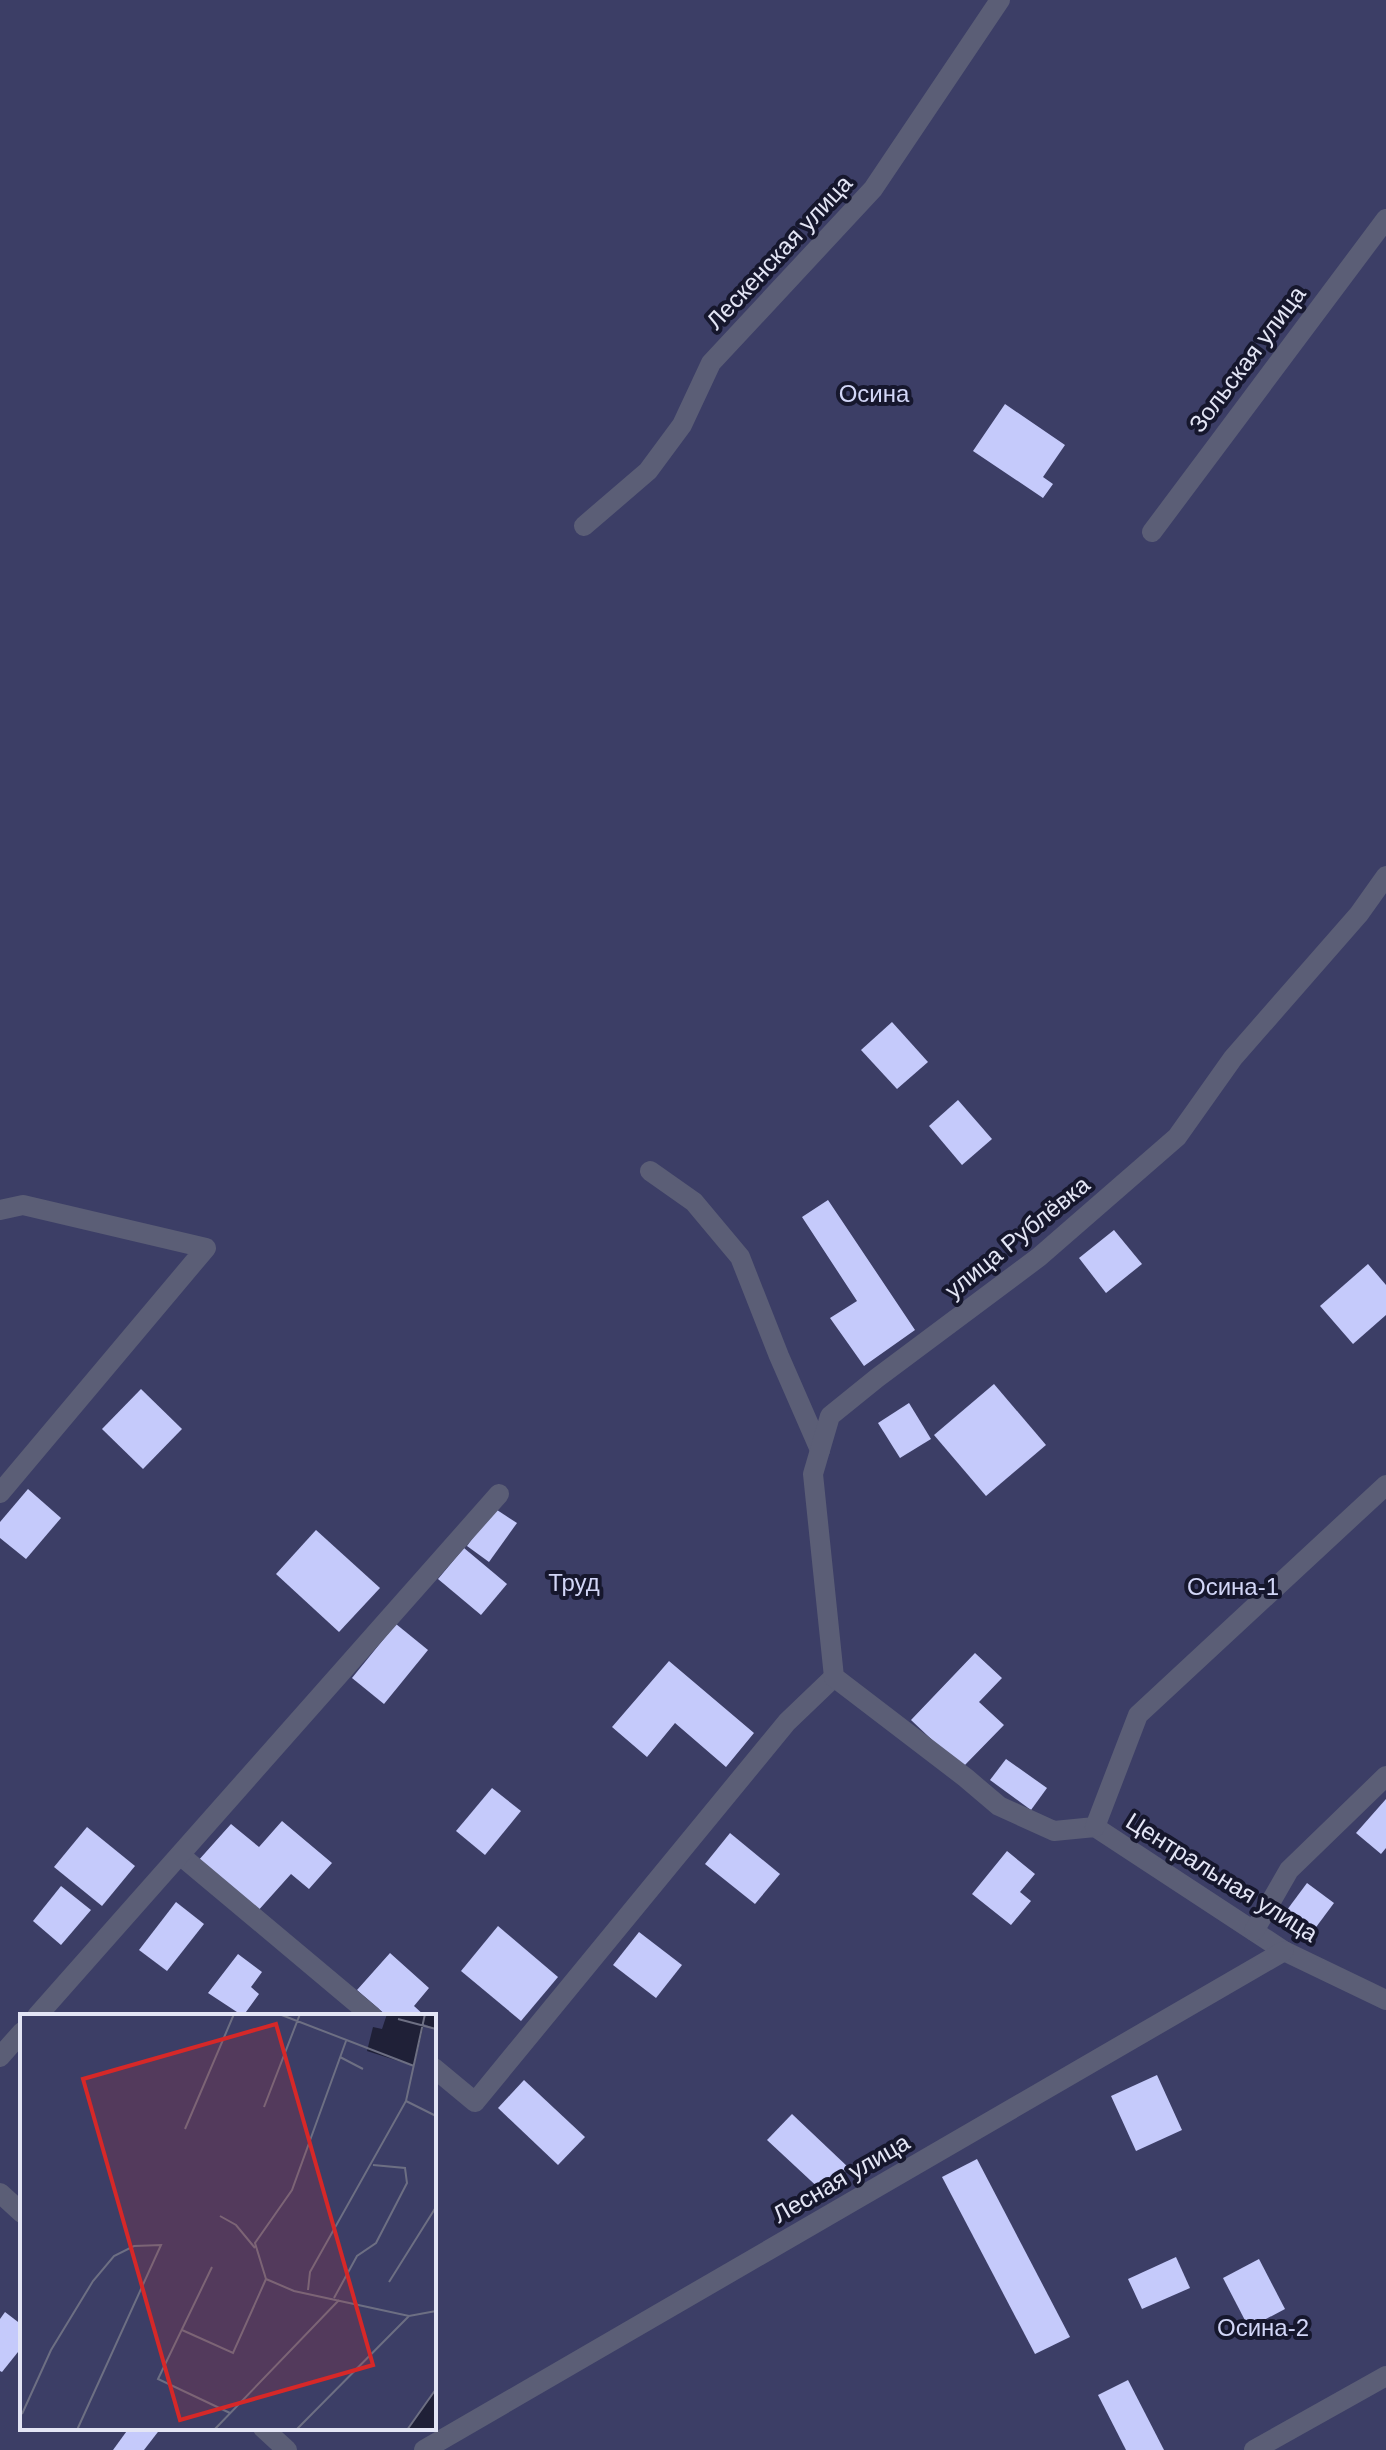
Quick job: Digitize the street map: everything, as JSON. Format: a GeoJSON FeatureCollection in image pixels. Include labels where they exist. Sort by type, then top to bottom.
{"type":"FeatureCollection","features":[{"type":"Feature","properties":{"kind":"street","name":"Лескенская улица"},"geometry":{"type":"LineString","coordinates":[[584,526],[648,471],[682,425],[711,363],[873,189],[1000,0]]}},
{"type":"Feature","properties":{"kind":"street","name":"Зольская улица"},"geometry":{"type":"LineString","coordinates":[[1152,532],[1386,219]]}},
{"type":"Feature","properties":{"kind":"street","name":"улица Рублёвка"},"geometry":{"type":"LineString","coordinates":[[834,1677],[813,1474],[830,1416],[1039,1257],[1177,1137],[1233,1058],[1359,914],[1386,876]]}},
{"type":"Feature","properties":{"kind":"street"},"geometry":{"type":"LineString","coordinates":[[650,1171],[694,1202],[740,1257],[820,1450]]}},
{"type":"Feature","properties":{"kind":"street"},"geometry":{"type":"LineString","coordinates":[[0,1210],[23,1205],[206,1248],[0,1493]]}},
{"type":"Feature","properties":{"kind":"street"},"geometry":{"type":"LineString","coordinates":[[1095,1827],[1138,1715],[1386,1485]]}},
{"type":"Feature","properties":{"kind":"street"},"geometry":{"type":"LineString","coordinates":[[39,2014],[499,1494]]}},
{"type":"Feature","properties":{"kind":"street"},"geometry":{"type":"LineString","coordinates":[[436,2070],[475,2102],[787,1722],[834,1677]]}},
{"type":"Feature","properties":{"kind":"street","name":"Центральная улица"},"geometry":{"type":"LineString","coordinates":[[834,1677],[999,1806],[1054,1831],[1095,1827],[1284,1951],[1386,2000]]}},
{"type":"Feature","properties":{"kind":"street"},"geometry":{"type":"LineString","coordinates":[[1254,1931],[1289,1870],[1386,1776]]}},
{"type":"Feature","properties":{"kind":"street"},"geometry":{"type":"LineString","coordinates":[[180,1855],[370,2014]]}},
{"type":"Feature","properties":{"kind":"street","name":"Лесная улица"},"geometry":{"type":"LineString","coordinates":[[424,2450],[1284,1951]]}},
{"type":"Feature","properties":{"kind":"street"},"geometry":{"type":"LineString","coordinates":[[0,2057],[20,2034]]}},
{"type":"Feature","properties":{"kind":"street"},"geometry":{"type":"LineString","coordinates":[[0,2193],[20,2211]]}},
{"type":"Feature","properties":{"kind":"street"},"geometry":{"type":"LineString","coordinates":[[1254,2450],[1386,2376]]}},
{"type":"Feature","properties":{"kind":"street"},"geometry":{"type":"LineString","coordinates":[[265,2430],[287,2450]]}},
{"type":"Feature","properties":{"kind":"green space"},"geometry":{"type":"Polygon","coordinates":[[[0,0],[1386,0],[1386,2450],[0,2450],[0,0]]]}},
{"type":"Feature","properties":{"kind":"building"},"geometry":{"type":"Polygon","coordinates":[[[1005,404],[1065,445],[1043,477],[1053,484],[1043,498],[973,451],[1005,404]]]}},
{"type":"Feature","properties":{"kind":"building"},"geometry":{"type":"Polygon","coordinates":[[[892,1022],[928,1062],[897,1089],[861,1050],[892,1022]]]}},
{"type":"Feature","properties":{"kind":"building"},"geometry":{"type":"Polygon","coordinates":[[[958,1100],[992,1139],[962,1165],[929,1126],[958,1100]]]}},
{"type":"Feature","properties":{"kind":"building"},"geometry":{"type":"Polygon","coordinates":[[[828,1200],[915,1330],[864,1366],[830,1318],[857,1301],[802,1217],[828,1200]]]}},
{"type":"Feature","properties":{"kind":"building"},"geometry":{"type":"Polygon","coordinates":[[[1114,1230],[1142,1264],[1106,1293],[1079,1258],[1114,1230]]]}},
{"type":"Feature","properties":{"kind":"building"},"geometry":{"type":"Polygon","coordinates":[[[1368,1264],[1386,1285],[1386,1315],[1353,1344],[1320,1306],[1368,1264]]]}},
{"type":"Feature","properties":{"kind":"building"},"geometry":{"type":"Polygon","coordinates":[[[994,1384],[1046,1445],[986,1496],[934,1435],[994,1384]]]}},
{"type":"Feature","properties":{"kind":"building"},"geometry":{"type":"Polygon","coordinates":[[[141,1389],[182,1429],[143,1469],[102,1429],[141,1389]]]}},
{"type":"Feature","properties":{"kind":"building"},"geometry":{"type":"Polygon","coordinates":[[[909,1403],[931,1439],[900,1458],[878,1423],[909,1403]]]}},
{"type":"Feature","properties":{"kind":"building"},"geometry":{"type":"Polygon","coordinates":[[[28,1489],[61,1518],[26,1559],[0,1538],[0,1522],[28,1489]]]}},
{"type":"Feature","properties":{"kind":"building"},"geometry":{"type":"Polygon","coordinates":[[[494,1508],[517,1523],[489,1562],[467,1546],[494,1508]]]}},
{"type":"Feature","properties":{"kind":"building"},"geometry":{"type":"Polygon","coordinates":[[[316,1530],[380,1588],[339,1632],[276,1574],[316,1530]]]}},
{"type":"Feature","properties":{"kind":"building"},"geometry":{"type":"Polygon","coordinates":[[[464,1548],[507,1584],[481,1615],[438,1579],[464,1548]]]}},
{"type":"Feature","properties":{"kind":"building"},"geometry":{"type":"Polygon","coordinates":[[[396,1624],[428,1650],[384,1704],[352,1678],[396,1624]]]}},
{"type":"Feature","properties":{"kind":"building"},"geometry":{"type":"Polygon","coordinates":[[[975,1653],[1002,1678],[979,1702],[1004,1725],[962,1768],[911,1720],[975,1653]]]}},
{"type":"Feature","properties":{"kind":"building"},"geometry":{"type":"Polygon","coordinates":[[[669,1661],[754,1733],[726,1767],[675,1723],[647,1757],[612,1727],[669,1661]]]}},
{"type":"Feature","properties":{"kind":"building"},"geometry":{"type":"Polygon","coordinates":[[[1006,1759],[1047,1788],[1031,1810],[990,1780],[1006,1759]]]}},
{"type":"Feature","properties":{"kind":"building"},"geometry":{"type":"Polygon","coordinates":[[[492,1788],[521,1811],[485,1855],[456,1831],[492,1788]]]}},
{"type":"Feature","properties":{"kind":"building"},"geometry":{"type":"Polygon","coordinates":[[[1386,1799],[1386,1848],[1381,1854],[1356,1833],[1386,1799]]]}},
{"type":"Feature","properties":{"kind":"building"},"geometry":{"type":"Polygon","coordinates":[[[282,1821],[332,1863],[309,1889],[291,1874],[256,1913],[197,1862],[231,1824],[259,1847],[282,1821]]]}},
{"type":"Feature","properties":{"kind":"building"},"geometry":{"type":"Polygon","coordinates":[[[87,1827],[135,1866],[102,1906],[54,1867],[87,1827]]]}},
{"type":"Feature","properties":{"kind":"building"},"geometry":{"type":"Polygon","coordinates":[[[730,1833],[780,1874],[755,1904],[705,1864],[730,1833]]]}},
{"type":"Feature","properties":{"kind":"building"},"geometry":{"type":"Polygon","coordinates":[[[1007,1851],[1035,1874],[1020,1892],[1031,1901],[1011,1925],[972,1894],[1007,1851]]]}},
{"type":"Feature","properties":{"kind":"building"},"geometry":{"type":"Polygon","coordinates":[[[1307,1883],[1334,1903],[1308,1938],[1281,1918],[1307,1883]]]}},
{"type":"Feature","properties":{"kind":"building"},"geometry":{"type":"Polygon","coordinates":[[[61,1886],[91,1910],[61,1945],[33,1921],[61,1886]]]}},
{"type":"Feature","properties":{"kind":"building"},"geometry":{"type":"Polygon","coordinates":[[[176,1902],[204,1924],[167,1971],[139,1950],[176,1902]]]}},
{"type":"Feature","properties":{"kind":"building"},"geometry":{"type":"Polygon","coordinates":[[[498,1926],[558,1977],[521,2021],[461,1971],[498,1926]]]}},
{"type":"Feature","properties":{"kind":"building"},"geometry":{"type":"Polygon","coordinates":[[[639,1932],[682,1965],[656,1998],[613,1965],[639,1932]]]}},
{"type":"Feature","properties":{"kind":"building"},"geometry":{"type":"Polygon","coordinates":[[[390,1953],[429,1988],[414,2006],[423,2014],[385,2014],[357,1990],[390,1953]]]}},
{"type":"Feature","properties":{"kind":"building"},"geometry":{"type":"Polygon","coordinates":[[[238,1954],[262,1972],[251,1987],[259,1994],[244,2014],[208,1993],[238,1954]]]}},
{"type":"Feature","properties":{"kind":"building"},"geometry":{"type":"Polygon","coordinates":[[[1157,2075],[1182,2130],[1136,2151],[1111,2096],[1157,2075]]]}},
{"type":"Feature","properties":{"kind":"building"},"geometry":{"type":"Polygon","coordinates":[[[524,2080],[585,2137],[558,2165],[498,2108],[524,2080]]]}},
{"type":"Feature","properties":{"kind":"building"},"geometry":{"type":"Polygon","coordinates":[[[792,2114],[849,2168],[824,2193],[767,2140],[792,2114]]]}},
{"type":"Feature","properties":{"kind":"building"},"geometry":{"type":"Polygon","coordinates":[[[977,2159],[1070,2337],[1035,2354],[942,2177],[977,2159]]]}},
{"type":"Feature","properties":{"kind":"building"},"geometry":{"type":"Polygon","coordinates":[[[1176,2257],[1190,2288],[1142,2309],[1128,2279],[1176,2257]]]}},
{"type":"Feature","properties":{"kind":"building"},"geometry":{"type":"Polygon","coordinates":[[[1259,2259],[1285,2309],[1249,2328],[1223,2278],[1259,2259]]]}},
{"type":"Feature","properties":{"kind":"building"},"geometry":{"type":"Polygon","coordinates":[[[5,2312],[20,2323],[20,2350],[2,2372],[0,2371],[0,2319],[5,2312]]]}},
{"type":"Feature","properties":{"kind":"building"},"geometry":{"type":"Polygon","coordinates":[[[1128,2380],[1164,2450],[1126,2450],[1098,2395],[1128,2380]]]}},
{"type":"Feature","properties":{"kind":"building"},"geometry":{"type":"Polygon","coordinates":[[[128,2430],[159,2430],[144,2450],[113,2450],[128,2430]]]}},
{"type":"Feature","properties":{"kind":"park label","name":"Осина"},"geometry":{"type":"Point","coordinates":[874,393]}},
{"type":"Feature","properties":{"kind":"park label","name":"Труд"},"geometry":{"type":"Point","coordinates":[574,1582]}},
{"type":"Feature","properties":{"kind":"park label","name":"Осина-1"},"geometry":{"type":"Point","coordinates":[1233,1586]}},
{"type":"Feature","properties":{"kind":"park label","name":"Осина-2"},"geometry":{"type":"Point","coordinates":[1263,2327]}}]}
